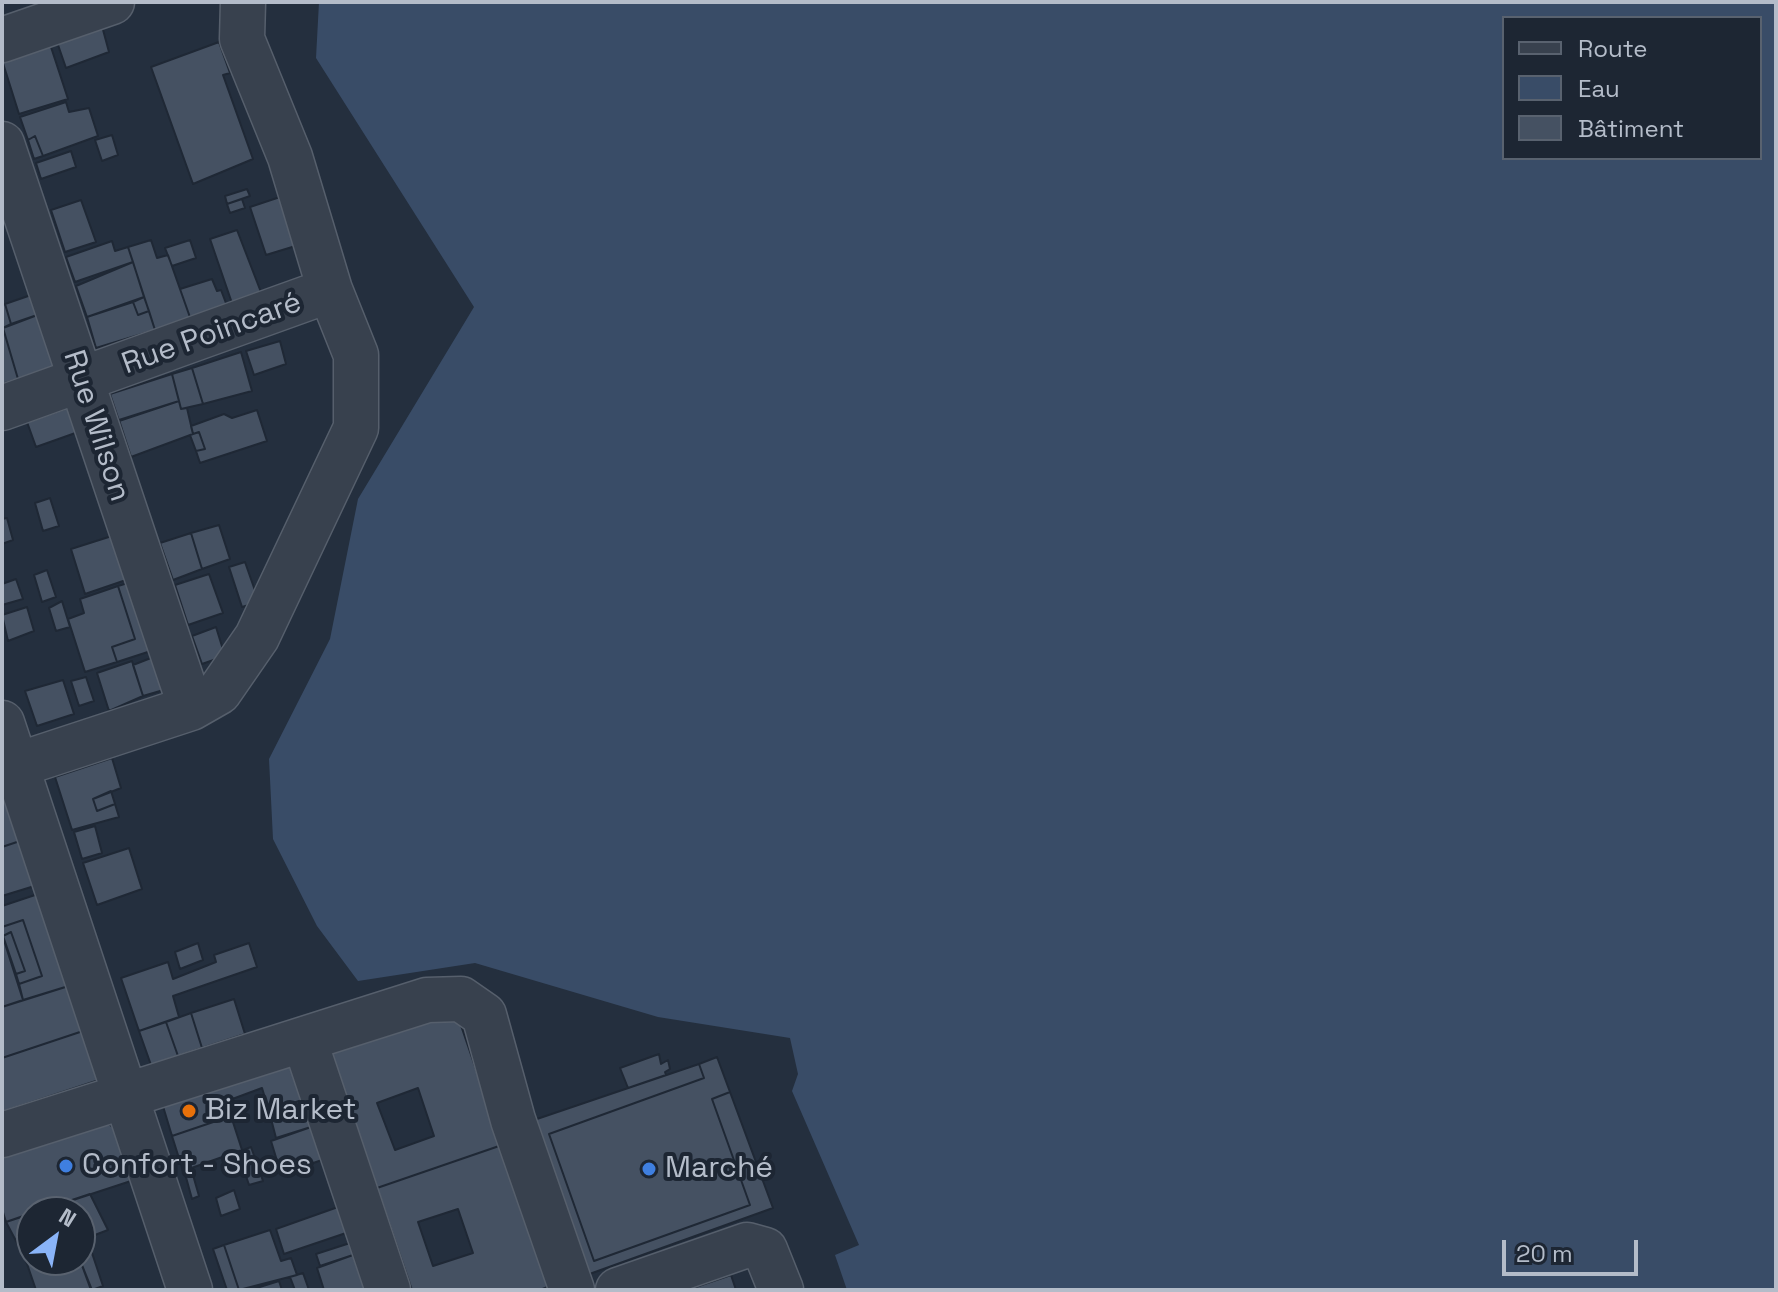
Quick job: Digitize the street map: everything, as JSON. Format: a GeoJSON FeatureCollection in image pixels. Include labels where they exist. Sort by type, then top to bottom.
{"type":"FeatureCollection","features":[{"type":"Feature","properties":{"kind":"street"},"geometry":{"type":"LineString","coordinates":[[2,40],[112,2]]}},
{"type":"Feature","properties":{"kind":"street"},"geometry":{"type":"LineString","coordinates":[[9,768],[191,708],[219,692],[257,637],[356,428],[356,355],[330,290],[290,157],[242,39],[243,2]]}},
{"type":"Feature","properties":{"kind":"street","name":"Rue Wilson"},"geometry":{"type":"LineString","coordinates":[[2,144],[191,708]]}},
{"type":"Feature","properties":{"kind":"street","name":"Rue Poincaré"},"geometry":{"type":"LineString","coordinates":[[2,408],[330,290]]}},
{"type":"Feature","properties":{"kind":"street"},"geometry":{"type":"LineString","coordinates":[[2,723],[9,768],[190,1290]]}},
{"type":"Feature","properties":{"kind":"street"},"geometry":{"type":"LineString","coordinates":[[2,1135],[427,1000],[461,999],[484,1015],[513,1120],[572,1290]]}},
{"type":"Feature","properties":{"kind":"street"},"geometry":{"type":"LineString","coordinates":[[304,1039],[388,1290]]}},
{"type":"Feature","properties":{"kind":"street"},"geometry":{"type":"LineString","coordinates":[[618,1290],[747,1245],[765,1250],[781,1290]]}},
{"type":"Feature","properties":{"kind":"water"},"geometry":{"type":"Polygon","coordinates":[[[319,2],[1776,2],[1776,1290],[847,1290],[835,1255],[859,1245],[792,1091],[798,1074],[790,1038],[658,1017],[475,963],[358,981],[317,926],[273,839],[269,759],[330,639],[358,499],[474,307],[316,58],[319,2]]]}},
{"type":"Feature","properties":{"kind":"building"},"geometry":{"type":"Polygon","coordinates":[[[102,26],[109,52],[66,68],[57,42],[102,26]]]}},
{"type":"Feature","properties":{"kind":"building"},"geometry":{"type":"Polygon","coordinates":[[[219,42],[230,73],[223,75],[253,159],[193,184],[151,67],[219,42]]]}},
{"type":"Feature","properties":{"kind":"building"},"geometry":{"type":"Polygon","coordinates":[[[50,44],[68,99],[19,114],[2,60],[50,44]]]}},
{"type":"Feature","properties":{"kind":"building"},"geometry":{"type":"Polygon","coordinates":[[[66,102],[69,112],[89,108],[98,136],[43,156],[35,136],[28,140],[20,117],[66,102]]]}},
{"type":"Feature","properties":{"kind":"building"},"geometry":{"type":"Polygon","coordinates":[[[112,135],[118,155],[102,161],[95,140],[112,135]]]}},
{"type":"Feature","properties":{"kind":"building"},"geometry":{"type":"Polygon","coordinates":[[[35,136],[43,156],[34,159],[28,140],[35,136]]]}},
{"type":"Feature","properties":{"kind":"building"},"geometry":{"type":"Polygon","coordinates":[[[71,151],[76,167],[41,179],[36,163],[71,151]]]}},
{"type":"Feature","properties":{"kind":"building"},"geometry":{"type":"Polygon","coordinates":[[[247,189],[250,196],[227,204],[225,196],[247,189]]]}},
{"type":"Feature","properties":{"kind":"building"},"geometry":{"type":"Polygon","coordinates":[[[286,195],[302,244],[266,255],[250,207],[286,195]]]}},
{"type":"Feature","properties":{"kind":"building"},"geometry":{"type":"Polygon","coordinates":[[[242,199],[245,208],[230,213],[227,204],[242,199]]]}},
{"type":"Feature","properties":{"kind":"building"},"geometry":{"type":"Polygon","coordinates":[[[81,200],[96,242],[65,252],[51,210],[81,200]]]}},
{"type":"Feature","properties":{"kind":"building"},"geometry":{"type":"Polygon","coordinates":[[[237,230],[264,300],[234,309],[210,239],[237,230]]]}},
{"type":"Feature","properties":{"kind":"building"},"geometry":{"type":"Polygon","coordinates":[[[151,240],[157,258],[168,255],[192,323],[155,330],[128,247],[151,240]]]}},
{"type":"Feature","properties":{"kind":"building"},"geometry":{"type":"Polygon","coordinates":[[[190,240],[196,258],[172,266],[165,248],[190,240]]]}},
{"type":"Feature","properties":{"kind":"building"},"geometry":{"type":"Polygon","coordinates":[[[112,241],[115,251],[128,247],[133,262],[75,282],[66,257],[112,241]]]}},
{"type":"Feature","properties":{"kind":"building"},"geometry":{"type":"Polygon","coordinates":[[[133,262],[144,297],[87,317],[76,286],[133,262]]]}},
{"type":"Feature","properties":{"kind":"building"},"geometry":{"type":"Polygon","coordinates":[[[212,279],[217,291],[221,290],[229,311],[192,323],[180,289],[212,279]]]}},
{"type":"Feature","properties":{"kind":"building"},"geometry":{"type":"Polygon","coordinates":[[[34,294],[40,314],[11,324],[5,304],[34,294]]]}},
{"type":"Feature","properties":{"kind":"building"},"geometry":{"type":"Polygon","coordinates":[[[144,297],[149,311],[138,315],[133,302],[144,297]]]}},
{"type":"Feature","properties":{"kind":"building"},"geometry":{"type":"Polygon","coordinates":[[[133,302],[138,315],[149,311],[155,330],[96,348],[87,317],[133,302]]]}},
{"type":"Feature","properties":{"kind":"building"},"geometry":{"type":"Polygon","coordinates":[[[5,304],[11,324],[3,328],[18,379],[2,384],[2,305],[5,304]]]}},
{"type":"Feature","properties":{"kind":"building"},"geometry":{"type":"Polygon","coordinates":[[[40,314],[56,366],[18,379],[3,328],[40,314]]]}},
{"type":"Feature","properties":{"kind":"building"},"geometry":{"type":"Polygon","coordinates":[[[280,341],[286,364],[254,375],[246,351],[280,341]]]}},
{"type":"Feature","properties":{"kind":"building"},"geometry":{"type":"Polygon","coordinates":[[[241,352],[252,391],[203,404],[192,368],[241,352]]]}},
{"type":"Feature","properties":{"kind":"building"},"geometry":{"type":"Polygon","coordinates":[[[192,368],[203,404],[181,409],[172,374],[192,368]]]}},
{"type":"Feature","properties":{"kind":"building"},"geometry":{"type":"Polygon","coordinates":[[[172,374],[179,401],[119,421],[110,394],[172,374]]]}},
{"type":"Feature","properties":{"kind":"building"},"geometry":{"type":"Polygon","coordinates":[[[179,401],[181,409],[187,408],[193,434],[131,457],[119,420],[179,401]]]}},
{"type":"Feature","properties":{"kind":"building"},"geometry":{"type":"Polygon","coordinates":[[[73,406],[81,431],[36,447],[27,422],[73,406]]]}},
{"type":"Feature","properties":{"kind":"building"},"geometry":{"type":"Polygon","coordinates":[[[257,410],[267,441],[200,463],[196,451],[205,449],[199,432],[193,434],[191,426],[224,414],[232,418],[257,410]]]}},
{"type":"Feature","properties":{"kind":"building"},"geometry":{"type":"Polygon","coordinates":[[[199,432],[205,449],[196,451],[190,435],[199,432]]]}},
{"type":"Feature","properties":{"kind":"building"},"geometry":{"type":"Polygon","coordinates":[[[50,498],[59,526],[43,531],[35,503],[50,498]]]}},
{"type":"Feature","properties":{"kind":"building"},"geometry":{"type":"Polygon","coordinates":[[[7,518],[13,540],[2,544],[2,519],[7,518]]]}},
{"type":"Feature","properties":{"kind":"building"},"geometry":{"type":"Polygon","coordinates":[[[219,525],[230,559],[202,569],[191,533],[219,525]]]}},
{"type":"Feature","properties":{"kind":"building"},"geometry":{"type":"Polygon","coordinates":[[[191,533],[202,569],[173,580],[160,543],[191,533]]]}},
{"type":"Feature","properties":{"kind":"building"},"geometry":{"type":"Polygon","coordinates":[[[115,535],[129,579],[85,594],[71,549],[115,535]]]}},
{"type":"Feature","properties":{"kind":"building"},"geometry":{"type":"Polygon","coordinates":[[[245,562],[259,602],[242,607],[229,567],[245,562]]]}},
{"type":"Feature","properties":{"kind":"building"},"geometry":{"type":"Polygon","coordinates":[[[47,570],[56,597],[42,602],[34,575],[47,570]]]}},
{"type":"Feature","properties":{"kind":"building"},"geometry":{"type":"Polygon","coordinates":[[[209,574],[223,613],[188,625],[175,585],[209,574]]]}},
{"type":"Feature","properties":{"kind":"building"},"geometry":{"type":"Polygon","coordinates":[[[16,579],[23,599],[2,605],[2,584],[16,579]]]}},
{"type":"Feature","properties":{"kind":"building"},"geometry":{"type":"Polygon","coordinates":[[[131,582],[154,650],[117,662],[112,647],[135,639],[118,586],[131,582]]]}},
{"type":"Feature","properties":{"kind":"building"},"geometry":{"type":"Polygon","coordinates":[[[118,586],[135,639],[112,647],[117,662],[85,672],[68,619],[84,613],[80,599],[118,586]]]}},
{"type":"Feature","properties":{"kind":"building"},"geometry":{"type":"Polygon","coordinates":[[[62,601],[70,627],[56,631],[49,608],[62,601]]]}},
{"type":"Feature","properties":{"kind":"building"},"geometry":{"type":"Polygon","coordinates":[[[27,607],[34,631],[8,641],[2,615],[27,607]]]}},
{"type":"Feature","properties":{"kind":"building"},"geometry":{"type":"Polygon","coordinates":[[[216,627],[225,656],[202,664],[192,636],[216,627]]]}},
{"type":"Feature","properties":{"kind":"building"},"geometry":{"type":"Polygon","coordinates":[[[156,656],[167,689],[143,696],[133,665],[156,656]]]}},
{"type":"Feature","properties":{"kind":"building"},"geometry":{"type":"Polygon","coordinates":[[[132,661],[143,696],[109,711],[97,673],[132,661]]]}},
{"type":"Feature","properties":{"kind":"building"},"geometry":{"type":"Polygon","coordinates":[[[86,677],[94,701],[79,706],[71,681],[86,677]]]}},
{"type":"Feature","properties":{"kind":"building"},"geometry":{"type":"Polygon","coordinates":[[[63,680],[74,714],[37,726],[25,691],[63,680]]]}},
{"type":"Feature","properties":{"kind":"building"},"geometry":{"type":"Polygon","coordinates":[[[112,758],[121,788],[93,799],[97,811],[115,804],[119,817],[72,830],[55,777],[112,758]]]}},
{"type":"Feature","properties":{"kind":"building"},"geometry":{"type":"Polygon","coordinates":[[[10,791],[26,839],[2,847],[2,793],[10,791]]]}},
{"type":"Feature","properties":{"kind":"building"},"geometry":{"type":"Polygon","coordinates":[[[111,791],[115,804],[97,811],[93,799],[111,791]]]}},
{"type":"Feature","properties":{"kind":"building"},"geometry":{"type":"Polygon","coordinates":[[[95,826],[102,853],[82,859],[74,832],[95,826]]]}},
{"type":"Feature","properties":{"kind":"building"},"geometry":{"type":"Polygon","coordinates":[[[26,839],[41,884],[2,896],[2,847],[26,839]]]}},
{"type":"Feature","properties":{"kind":"building"},"geometry":{"type":"Polygon","coordinates":[[[129,848],[142,889],[97,905],[83,863],[129,848]]]}},
{"type":"Feature","properties":{"kind":"building"},"geometry":{"type":"Polygon","coordinates":[[[44,892],[75,984],[23,1000],[19,984],[42,976],[23,920],[2,927],[2,906],[44,892]]]}},
{"type":"Feature","properties":{"kind":"building"},"geometry":{"type":"Polygon","coordinates":[[[23,920],[42,976],[19,984],[16,974],[25,971],[11,932],[3,936],[2,927],[23,920]]]}},
{"type":"Feature","properties":{"kind":"building"},"geometry":{"type":"Polygon","coordinates":[[[11,932],[25,971],[16,974],[3,936],[11,932]]]}},
{"type":"Feature","properties":{"kind":"building"},"geometry":{"type":"Polygon","coordinates":[[[2,934],[23,1000],[2,1007],[2,934]]]}},
{"type":"Feature","properties":{"kind":"building"},"geometry":{"type":"Polygon","coordinates":[[[198,943],[203,960],[180,969],[175,952],[198,943]]]}},
{"type":"Feature","properties":{"kind":"building"},"geometry":{"type":"Polygon","coordinates":[[[249,943],[257,967],[173,996],[179,1017],[139,1031],[121,978],[168,962],[173,979],[216,962],[214,955],[249,943]]]}},
{"type":"Feature","properties":{"kind":"building"},"geometry":{"type":"Polygon","coordinates":[[[75,984],[89,1029],[2,1058],[2,1007],[75,984]]]}},
{"type":"Feature","properties":{"kind":"building"},"geometry":{"type":"Polygon","coordinates":[[[234,999],[245,1034],[202,1048],[191,1013],[234,999]]]}},
{"type":"Feature","properties":{"kind":"building"},"geometry":{"type":"Polygon","coordinates":[[[455,1008],[502,1145],[377,1188],[330,1050],[455,1008]],[[418,1088],[377,1103],[395,1150],[434,1136],[418,1088]]]}},
{"type":"Feature","properties":{"kind":"building"},"geometry":{"type":"Polygon","coordinates":[[[191,1013],[202,1048],[178,1056],[166,1022],[191,1013]]]}},
{"type":"Feature","properties":{"kind":"building"},"geometry":{"type":"Polygon","coordinates":[[[166,1022],[178,1056],[151,1065],[139,1031],[166,1022]]]}},
{"type":"Feature","properties":{"kind":"building"},"geometry":{"type":"Polygon","coordinates":[[[89,1029],[105,1078],[2,1112],[2,1058],[89,1029]]]}},
{"type":"Feature","properties":{"kind":"building"},"geometry":{"type":"Polygon","coordinates":[[[659,1054],[661,1064],[668,1060],[670,1069],[665,1072],[666,1075],[628,1088],[620,1068],[659,1054]]]}},
{"type":"Feature","properties":{"kind":"building","name":"Marché"},"geometry":{"type":"Polygon","coordinates":[[[717,1057],[730,1092],[712,1099],[750,1205],[594,1261],[549,1134],[704,1078],[699,1064],[717,1057]]]}},
{"type":"Feature","properties":{"kind":"building"},"geometry":{"type":"Polygon","coordinates":[[[289,1064],[302,1100],[269,1111],[262,1088],[227,1101],[231,1116],[172,1136],[162,1103],[289,1064]]]}},
{"type":"Feature","properties":{"kind":"building"},"geometry":{"type":"Polygon","coordinates":[[[699,1064],[704,1078],[549,1134],[594,1261],[750,1205],[712,1099],[730,1092],[773,1208],[584,1276],[531,1121],[699,1064]]]}},
{"type":"Feature","properties":{"kind":"building"},"geometry":{"type":"Polygon","coordinates":[[[302,1100],[311,1127],[276,1138],[269,1111],[302,1100]]]}},
{"type":"Feature","properties":{"kind":"building"},"geometry":{"type":"Polygon","coordinates":[[[231,1116],[242,1150],[183,1171],[172,1136],[231,1116]]]}},
{"type":"Feature","properties":{"kind":"building","name":"Confort - Shoes"},"geometry":{"type":"Polygon","coordinates":[[[104,1121],[119,1131],[134,1180],[85,1196],[16,1196],[16,1219],[6,1222],[2,1209],[2,1152],[104,1121]]]}},
{"type":"Feature","properties":{"kind":"building"},"geometry":{"type":"Polygon","coordinates":[[[311,1127],[322,1160],[281,1174],[271,1141],[311,1127]]]}},
{"type":"Feature","properties":{"kind":"building"},"geometry":{"type":"Polygon","coordinates":[[[502,1145],[550,1286],[540,1290],[412,1290],[377,1188],[502,1145]],[[458,1209],[418,1222],[433,1266],[473,1253],[458,1209]]]}},
{"type":"Feature","properties":{"kind":"building"},"geometry":{"type":"Polygon","coordinates":[[[251,1147],[263,1181],[249,1185],[238,1152],[251,1147]]]}},
{"type":"Feature","properties":{"kind":"building"},"geometry":{"type":"Polygon","coordinates":[[[191,1168],[199,1196],[192,1199],[184,1170],[191,1168]]]}},
{"type":"Feature","properties":{"kind":"building"},"geometry":{"type":"Polygon","coordinates":[[[234,1190],[240,1209],[221,1216],[216,1198],[234,1190]]]}},
{"type":"Feature","properties":{"kind":"building"},"geometry":{"type":"Polygon","coordinates":[[[96,1206],[108,1230],[96,1235],[96,1206]]]}},
{"type":"Feature","properties":{"kind":"building"},"geometry":{"type":"Polygon","coordinates":[[[338,1207],[346,1233],[284,1254],[276,1229],[338,1207]]]}},
{"type":"Feature","properties":{"kind":"building"},"geometry":{"type":"Polygon","coordinates":[[[16,1219],[16,1241],[6,1222],[16,1219]]]}},
{"type":"Feature","properties":{"kind":"building"},"geometry":{"type":"Polygon","coordinates":[[[270,1230],[281,1261],[291,1258],[297,1275],[239,1290],[224,1245],[270,1230]]]}},
{"type":"Feature","properties":{"kind":"building"},"geometry":{"type":"Polygon","coordinates":[[[350,1243],[353,1255],[320,1266],[316,1254],[350,1243]]]}},
{"type":"Feature","properties":{"kind":"building"},"geometry":{"type":"Polygon","coordinates":[[[224,1245],[239,1290],[227,1290],[213,1249],[224,1245]]]}},
{"type":"Feature","properties":{"kind":"building"},"geometry":{"type":"Polygon","coordinates":[[[353,1255],[365,1290],[324,1290],[317,1268],[353,1255]]]}},
{"type":"Feature","properties":{"kind":"building"},"geometry":{"type":"Polygon","coordinates":[[[96,1265],[103,1286],[92,1290],[86,1276],[96,1276],[96,1265]]]}},
{"type":"Feature","properties":{"kind":"building"},"geometry":{"type":"Polygon","coordinates":[[[303,1273],[309,1290],[295,1290],[290,1277],[303,1273]]]}},
{"type":"Feature","properties":{"kind":"building"},"geometry":{"type":"Polygon","coordinates":[[[731,1275],[736,1290],[687,1290],[731,1275]]]}},
{"type":"Feature","properties":{"kind":"building"},"geometry":{"type":"Polygon","coordinates":[[[31,1276],[86,1276],[91,1290],[36,1290],[31,1276]]]}},
{"type":"Feature","properties":{"kind":"building"},"geometry":{"type":"Polygon","coordinates":[[[279,1281],[282,1290],[250,1290],[279,1281]]]}},
{"type":"Feature","properties":{"kind":"place","name":"Biz Market"},"geometry":{"type":"Point","coordinates":[189,1111]}},
{"type":"Feature","properties":{"kind":"place","name":"Confort - Shoes"},"geometry":{"type":"Point","coordinates":[66,1166]}},
{"type":"Feature","properties":{"kind":"place","name":"Marché"},"geometry":{"type":"Point","coordinates":[649,1169]}}]}
